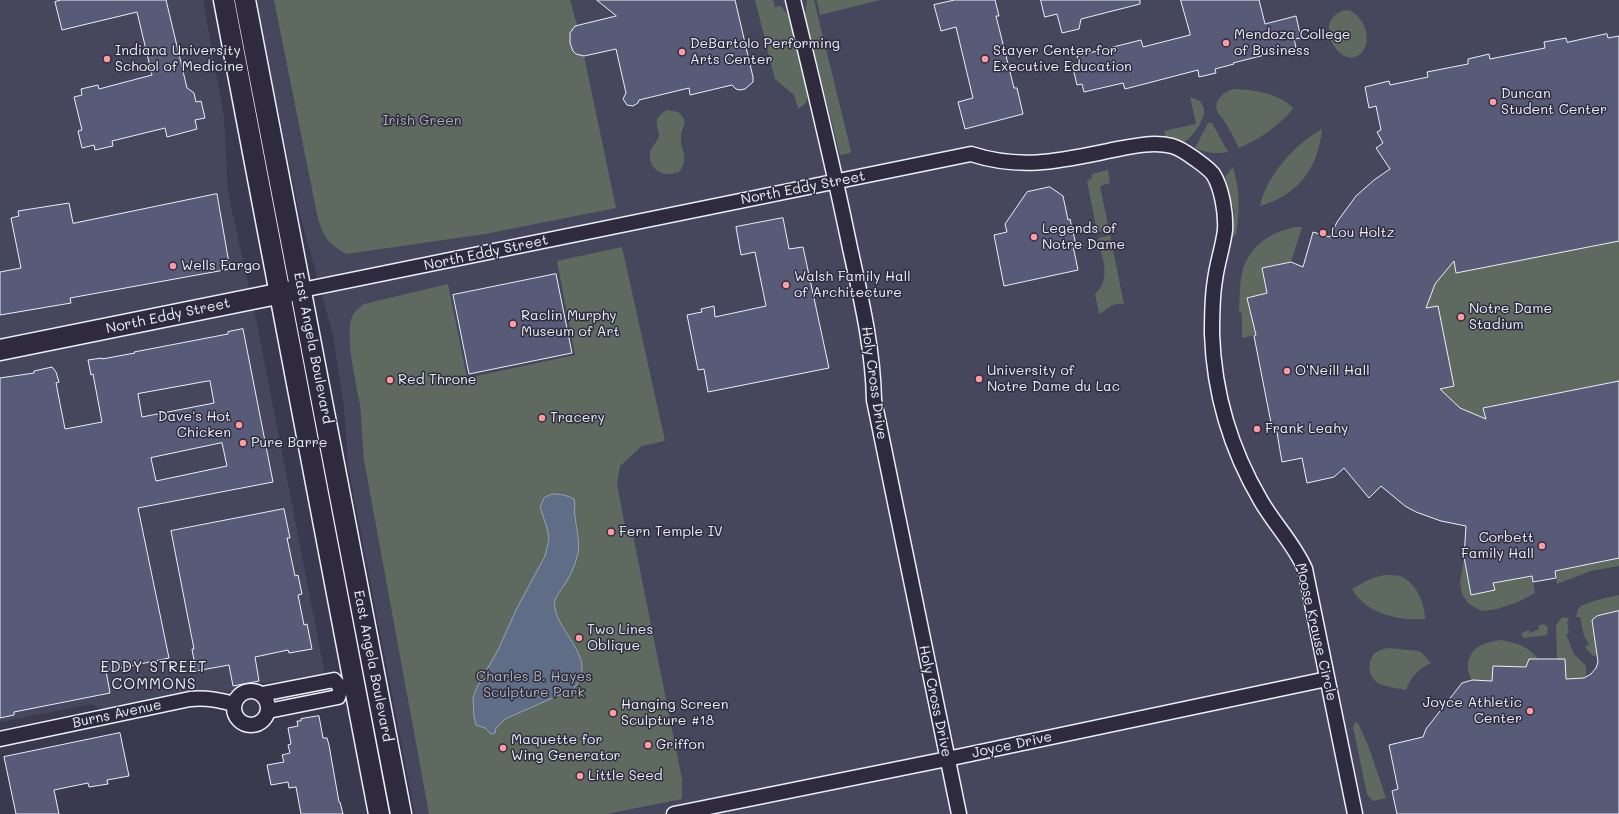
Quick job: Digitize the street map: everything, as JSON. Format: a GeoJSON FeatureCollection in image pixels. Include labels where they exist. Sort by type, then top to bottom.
{"type":"FeatureCollection","features":[{"type":"Feature","properties":{"kind":"main road","name":"East Angela Boulevard"},"geometry":{"type":"LineString","coordinates":[[224,0],[279,293],[348,686],[379,814]]}},
{"type":"Feature","properties":{"kind":"main road","name":"East Angela Boulevard"},"geometry":{"type":"LineString","coordinates":[[246,0],[401,814]]}},
{"type":"Feature","properties":{"kind":"main road","name":"North Eddy Street"},"geometry":{"type":"LineString","coordinates":[[0,350],[279,293],[302,290]]}},
{"type":"Feature","properties":{"kind":"street","name":"Holy Cross Drive"},"geometry":{"type":"LineString","coordinates":[[793,0],[836,182],[872,353],[874,400],[959,814]]}},
{"type":"Feature","properties":{"kind":"street","name":"Moose Krause Circle"},"geometry":{"type":"LineString","coordinates":[[971,154],[987,159],[1014,163],[1032,163],[1055,161],[1143,144],[1172,146],[1187,153],[1207,167],[1214,175],[1222,198],[1225,215],[1225,231],[1215,280],[1212,305],[1214,366],[1219,392],[1231,437],[1242,465],[1261,501],[1295,549],[1305,569],[1355,814]]}},
{"type":"Feature","properties":{"kind":"street","name":"North Eddy Street"},"geometry":{"type":"LineString","coordinates":[[302,290],[971,154]]}},
{"type":"Feature","properties":{"kind":"street","name":"Joyce Drive"},"geometry":{"type":"LineString","coordinates":[[674,814],[947,759],[1327,679]]}},
{"type":"Feature","properties":{"kind":"street"},"geometry":{"type":"LineString","coordinates":[[262,694],[267,702],[268,711],[266,716],[260,722],[250,725],[237,718],[234,704],[239,695],[248,691],[262,694],[334,680],[348,686],[338,697],[268,711]]}},
{"type":"Feature","properties":{"kind":"street","name":"Burns Avenue"},"geometry":{"type":"LineString","coordinates":[[0,739],[190,699],[214,699],[234,704]]}},
{"type":"Feature","properties":{"kind":"shaded area"},"geometry":{"type":"Polygon","coordinates":[[[0,0],[203,0],[224,117],[228,193],[256,319],[325,675],[285,682],[279,681],[253,684],[229,692],[208,690],[176,693],[101,709],[92,704],[0,722],[0,0]]]}},
{"type":"Feature","properties":{"kind":"shaded area","name":"University of Notre Dame du Lac"},"geometry":{"type":"Polygon","coordinates":[[[255,0],[1619,0],[1619,814],[415,814],[348,466],[344,408],[333,335],[300,215],[255,0]]]}},
{"type":"Feature","properties":{"kind":"shaded area"},"geometry":{"type":"Polygon","coordinates":[[[552,494],[563,495],[574,499],[575,505],[574,509],[579,547],[578,553],[571,573],[566,583],[558,593],[554,605],[559,619],[580,659],[582,668],[580,679],[573,689],[505,719],[496,728],[495,733],[491,734],[485,728],[476,725],[473,698],[477,687],[498,650],[517,608],[545,556],[549,539],[540,507],[544,498],[552,494]]]}},
{"type":"Feature","properties":{"kind":"green space","name":"Irish Green"},"geometry":{"type":"Polygon","coordinates":[[[274,0],[570,0],[577,25],[570,35],[570,43],[576,53],[584,56],[616,208],[485,234],[346,254],[330,243],[323,232],[318,219],[274,0]]]}},
{"type":"Feature","properties":{"kind":"green space"},"geometry":{"type":"Polygon","coordinates":[[[755,0],[773,0],[775,7],[781,6],[789,17],[808,93],[806,103],[798,109],[794,95],[775,79],[755,0]]]}},
{"type":"Feature","properties":{"kind":"green space"},"geometry":{"type":"Polygon","coordinates":[[[807,0],[814,0],[851,151],[850,153],[840,155],[805,15],[807,0]]]}},
{"type":"Feature","properties":{"kind":"green space"},"geometry":{"type":"Polygon","coordinates":[[[817,0],[880,0],[820,15],[817,0]]]}},
{"type":"Feature","properties":{"kind":"green space"},"geometry":{"type":"Polygon","coordinates":[[[1348,10],[1353,12],[1362,21],[1367,39],[1363,51],[1355,57],[1346,57],[1338,51],[1332,42],[1329,32],[1330,22],[1336,14],[1348,10]]]}},
{"type":"Feature","properties":{"kind":"green space"},"geometry":{"type":"Polygon","coordinates":[[[1235,89],[1266,93],[1281,99],[1293,108],[1268,132],[1239,148],[1225,122],[1218,113],[1217,108],[1220,97],[1223,94],[1235,89]]]}},
{"type":"Feature","properties":{"kind":"green space"},"geometry":{"type":"Polygon","coordinates":[[[1190,97],[1200,101],[1204,108],[1204,114],[1197,128],[1191,137],[1184,142],[1165,136],[1164,131],[1196,124],[1190,97]]]}},
{"type":"Feature","properties":{"kind":"green space"},"geometry":{"type":"Polygon","coordinates":[[[667,110],[678,112],[685,122],[681,133],[684,161],[680,171],[664,174],[655,169],[652,165],[650,160],[650,151],[659,137],[657,119],[667,110]]]}},
{"type":"Feature","properties":{"kind":"green space","name":"Notre Dame Stadium"},"geometry":{"type":"Polygon","coordinates":[[[1619,114],[1619,495],[1467,526],[1441,521],[1416,512],[1405,506],[1382,486],[1369,498],[1345,468],[1300,291],[1303,266],[1313,232],[1330,237],[1346,209],[1365,188],[1387,172],[1416,157],[1619,114]]]}},
{"type":"Feature","properties":{"kind":"green space"},"geometry":{"type":"Polygon","coordinates":[[[1208,123],[1212,123],[1228,152],[1211,153],[1195,148],[1208,123]]]}},
{"type":"Feature","properties":{"kind":"green space"},"geometry":{"type":"Polygon","coordinates":[[[1322,129],[1316,156],[1311,168],[1304,178],[1285,195],[1260,206],[1268,183],[1283,162],[1302,143],[1322,129]]]}},
{"type":"Feature","properties":{"kind":"green space"},"geometry":{"type":"Polygon","coordinates":[[[1233,167],[1237,184],[1239,209],[1236,235],[1232,237],[1234,211],[1225,177],[1233,167]]]}},
{"type":"Feature","properties":{"kind":"green space"},"geometry":{"type":"Polygon","coordinates":[[[1108,170],[1110,183],[1100,186],[1109,230],[1097,232],[1087,181],[1092,178],[1092,174],[1108,170]]]}},
{"type":"Feature","properties":{"kind":"green space"},"geometry":{"type":"Polygon","coordinates":[[[1294,227],[1302,227],[1291,262],[1262,268],[1267,293],[1248,298],[1256,335],[1242,338],[1242,313],[1239,312],[1240,290],[1243,269],[1247,260],[1257,246],[1270,236],[1294,227]]]}},
{"type":"Feature","properties":{"kind":"green space"},"geometry":{"type":"Polygon","coordinates":[[[1110,235],[1124,304],[1110,306],[1099,314],[1095,294],[1103,281],[1104,268],[1098,238],[1110,235]]]}},
{"type":"Feature","properties":{"kind":"green space","name":"Charles B. Hayes Sculpture Park"},"geometry":{"type":"Polygon","coordinates":[[[622,247],[665,441],[642,446],[620,466],[617,484],[625,526],[632,530],[682,779],[682,799],[606,814],[429,814],[364,460],[360,405],[351,351],[351,320],[356,311],[364,304],[448,284],[467,378],[575,355],[557,261],[622,247]]]}},
{"type":"Feature","properties":{"kind":"green space"},"geometry":{"type":"Polygon","coordinates":[[[1619,558],[1619,566],[1591,571],[1557,584],[1555,571],[1619,558]]]}},
{"type":"Feature","properties":{"kind":"green space"},"geometry":{"type":"Polygon","coordinates":[[[1464,559],[1468,560],[1467,571],[1471,595],[1494,590],[1493,583],[1532,576],[1535,593],[1518,602],[1497,609],[1481,611],[1468,603],[1462,594],[1460,582],[1464,559]]]}},
{"type":"Feature","properties":{"kind":"green space"},"geometry":{"type":"Polygon","coordinates":[[[1387,575],[1400,576],[1411,583],[1421,600],[1425,613],[1425,619],[1405,619],[1374,610],[1358,598],[1352,589],[1373,578],[1387,575]]]}},
{"type":"Feature","properties":{"kind":"green space"},"geometry":{"type":"Polygon","coordinates":[[[1619,595],[1619,611],[1597,616],[1592,620],[1597,655],[1593,656],[1585,647],[1589,644],[1584,636],[1580,617],[1576,617],[1578,610],[1587,604],[1619,595]]]}},
{"type":"Feature","properties":{"kind":"green space"},"geometry":{"type":"Polygon","coordinates":[[[1562,617],[1568,618],[1569,621],[1567,622],[1569,633],[1566,634],[1574,654],[1586,666],[1586,677],[1584,678],[1566,679],[1565,660],[1557,659],[1556,625],[1562,617]]]}},
{"type":"Feature","properties":{"kind":"green space"},"geometry":{"type":"Polygon","coordinates":[[[1544,624],[1548,628],[1547,635],[1524,638],[1522,636],[1522,633],[1529,630],[1530,633],[1539,629],[1538,626],[1544,624]]]}},
{"type":"Feature","properties":{"kind":"green space"},"geometry":{"type":"Polygon","coordinates":[[[1501,640],[1512,642],[1526,648],[1538,659],[1531,659],[1529,680],[1511,667],[1493,666],[1492,681],[1472,680],[1468,670],[1468,665],[1473,651],[1484,644],[1501,640]]]}},
{"type":"Feature","properties":{"kind":"green space"},"geometry":{"type":"Polygon","coordinates":[[[1389,648],[1421,652],[1431,663],[1422,668],[1416,674],[1410,681],[1406,690],[1378,683],[1370,673],[1370,661],[1374,654],[1389,648]]]}},
{"type":"Feature","properties":{"kind":"green space"},"geometry":{"type":"Polygon","coordinates":[[[1355,722],[1358,723],[1368,745],[1386,798],[1373,801],[1367,794],[1353,727],[1355,722]]]}},
{"type":"Feature","properties":{"kind":"building"},"geometry":{"type":"Polygon","coordinates":[[[61,0],[166,0],[187,88],[194,93],[196,102],[201,101],[205,118],[195,120],[197,129],[167,137],[165,128],[112,141],[113,146],[95,150],[94,145],[82,148],[78,131],[82,130],[74,97],[82,95],[81,89],[98,85],[99,89],[152,75],[137,12],[62,30],[55,2],[61,0]]]}},
{"type":"Feature","properties":{"kind":"building","name":"DeBartolo Performing Arts Center"},"geometry":{"type":"Polygon","coordinates":[[[597,0],[735,0],[753,82],[745,89],[736,89],[732,85],[690,95],[689,88],[639,100],[638,103],[633,106],[627,105],[623,99],[626,93],[616,49],[584,56],[576,54],[570,43],[570,33],[575,26],[616,16],[597,0]]]}},
{"type":"Feature","properties":{"kind":"building","name":"Stayer Center for Executive Education"},"geometry":{"type":"Polygon","coordinates":[[[955,0],[995,0],[999,16],[996,16],[1014,88],[1017,88],[1023,114],[965,129],[958,102],[973,98],[956,27],[941,31],[934,5],[955,0]]]}},
{"type":"Feature","properties":{"kind":"building"},"geometry":{"type":"Polygon","coordinates":[[[1041,0],[1140,0],[1140,4],[1081,19],[1079,29],[1062,33],[1057,14],[1045,17],[1041,0]]]}},
{"type":"Feature","properties":{"kind":"building","name":"Mendoza College of Business"},"geometry":{"type":"Polygon","coordinates":[[[1181,0],[1259,0],[1265,24],[1296,16],[1301,38],[1294,39],[1296,47],[1233,63],[1234,64],[1215,69],[1216,73],[1199,77],[1198,70],[1125,89],[1123,83],[1084,92],[1082,84],[1077,85],[1072,64],[1079,63],[1077,56],[1141,40],[1143,47],[1190,35],[1181,0]]]}},
{"type":"Feature","properties":{"kind":"building","name":"Notre Dame Stadium"},"geometry":{"type":"Polygon","coordinates":[[[1607,34],[1608,38],[1619,36],[1619,241],[1456,273],[1454,261],[1435,284],[1426,308],[1438,306],[1454,386],[1440,389],[1460,408],[1486,419],[1483,408],[1619,381],[1619,558],[1555,571],[1556,578],[1533,582],[1532,576],[1493,583],[1495,590],[1471,595],[1464,557],[1466,526],[1441,521],[1416,512],[1405,506],[1381,486],[1369,498],[1344,468],[1334,477],[1307,483],[1302,458],[1282,462],[1276,427],[1272,428],[1254,336],[1256,335],[1247,298],[1267,293],[1262,268],[1291,262],[1303,267],[1313,232],[1330,237],[1337,222],[1356,196],[1374,180],[1390,169],[1376,148],[1383,143],[1377,132],[1381,130],[1376,106],[1369,108],[1365,87],[1389,81],[1390,85],[1428,77],[1427,72],[1468,64],[1468,59],[1489,54],[1490,59],[1545,48],[1544,42],[1566,38],[1567,42],[1607,34]]]}},
{"type":"Feature","properties":{"kind":"building","name":"Legends of Notre Dame"},"geometry":{"type":"Polygon","coordinates":[[[1050,187],[1063,196],[1068,220],[1070,219],[1076,245],[1073,246],[1078,270],[1004,286],[994,235],[1007,232],[1005,224],[1027,192],[1050,187]]]}},
{"type":"Feature","properties":{"kind":"building"},"geometry":{"type":"Polygon","coordinates":[[[217,194],[230,269],[70,298],[71,303],[0,315],[0,272],[21,268],[11,218],[19,216],[18,211],[69,203],[73,223],[217,194]]]}},
{"type":"Feature","properties":{"kind":"building","name":"Walsh Family Hall of Architecture"},"geometry":{"type":"Polygon","coordinates":[[[783,218],[789,249],[803,247],[829,368],[708,392],[704,369],[698,370],[687,315],[702,312],[701,309],[714,306],[715,317],[766,306],[755,252],[741,255],[736,227],[783,218]]]}},
{"type":"Feature","properties":{"kind":"building","name":"Raclin Murphy Museum of Art"},"geometry":{"type":"Polygon","coordinates":[[[556,274],[572,353],[469,374],[453,295],[556,274]]]}},
{"type":"Feature","properties":{"kind":"building"},"geometry":{"type":"Polygon","coordinates":[[[243,329],[273,482],[138,508],[169,658],[106,671],[110,693],[14,712],[14,715],[0,718],[0,378],[34,373],[34,371],[52,367],[56,372],[59,382],[56,383],[65,429],[102,422],[93,374],[91,375],[88,360],[135,353],[134,352],[228,334],[228,332],[243,329]],[[210,381],[138,394],[142,417],[214,403],[210,381]],[[222,443],[151,458],[156,481],[227,466],[222,443]]]}},
{"type":"Feature","properties":{"kind":"building"},"geometry":{"type":"Polygon","coordinates":[[[284,509],[290,538],[287,538],[295,576],[298,575],[302,594],[298,595],[304,625],[307,624],[312,649],[289,653],[288,650],[255,657],[259,681],[233,686],[229,665],[196,671],[192,649],[194,649],[171,531],[284,509]]]}},
{"type":"Feature","properties":{"kind":"building","name":"Joyce Athletic Center"},"geometry":{"type":"Polygon","coordinates":[[[1619,611],[1619,814],[1397,814],[1392,791],[1398,789],[1389,745],[1423,737],[1426,729],[1462,683],[1472,680],[1492,681],[1493,666],[1526,667],[1529,659],[1565,659],[1566,679],[1584,678],[1591,674],[1596,668],[1598,662],[1592,620],[1597,616],[1619,611]]]}},
{"type":"Feature","properties":{"kind":"building"},"geometry":{"type":"Polygon","coordinates":[[[319,716],[323,738],[327,738],[329,745],[339,802],[343,814],[301,814],[296,787],[289,788],[288,782],[271,785],[267,765],[284,762],[282,755],[290,753],[288,745],[291,744],[288,728],[298,726],[297,721],[301,721],[301,719],[319,716]]]}},
{"type":"Feature","properties":{"kind":"building"},"geometry":{"type":"Polygon","coordinates":[[[120,733],[129,776],[107,780],[108,784],[89,787],[88,783],[54,790],[59,814],[16,814],[4,757],[120,733]]]}},
{"type":"Feature","properties":{"kind":"place","name":"Mendoza College of Business"},"geometry":{"type":"Point","coordinates":[1226,43]}},
{"type":"Feature","properties":{"kind":"place","name":"DeBartolo Performing Arts Center"},"geometry":{"type":"Point","coordinates":[682,52]}},
{"type":"Feature","properties":{"kind":"place","name":"Indiana University School of Medicine"},"geometry":{"type":"Point","coordinates":[107,59]}},
{"type":"Feature","properties":{"kind":"place","name":"Stayer Center for Executive Education"},"geometry":{"type":"Point","coordinates":[985,59]}},
{"type":"Feature","properties":{"kind":"place","name":"Duncan Student Center"},"geometry":{"type":"Point","coordinates":[1493,102]}},
{"type":"Feature","properties":{"kind":"place","name":"Lou Holtz"},"geometry":{"type":"Point","coordinates":[1323,233]}},
{"type":"Feature","properties":{"kind":"place","name":"Legends of Notre Dame"},"geometry":{"type":"Point","coordinates":[1034,237]}},
{"type":"Feature","properties":{"kind":"place","name":"Wells Fargo"},"geometry":{"type":"Point","coordinates":[173,266]}},
{"type":"Feature","properties":{"kind":"place","name":"Walsh Family Hall of Architecture"},"geometry":{"type":"Point","coordinates":[786,285]}},
{"type":"Feature","properties":{"kind":"place","name":"Notre Dame Stadium"},"geometry":{"type":"Point","coordinates":[1461,317]}},
{"type":"Feature","properties":{"kind":"place","name":"Raclin Murphy Museum of Art"},"geometry":{"type":"Point","coordinates":[513,324]}},
{"type":"Feature","properties":{"kind":"place","name":"O'Neill Hall"},"geometry":{"type":"Point","coordinates":[1287,371]}},
{"type":"Feature","properties":{"kind":"place","name":"University of Notre Dame du Lac"},"geometry":{"type":"Point","coordinates":[979,379]}},
{"type":"Feature","properties":{"kind":"place","name":"Red Throne"},"geometry":{"type":"Point","coordinates":[390,380]}},
{"type":"Feature","properties":{"kind":"place","name":"Tracery"},"geometry":{"type":"Point","coordinates":[542,418]}},
{"type":"Feature","properties":{"kind":"place","name":"Dave's Hot Chicken"},"geometry":{"type":"Point","coordinates":[239,425]}},
{"type":"Feature","properties":{"kind":"place","name":"Frank Leahy"},"geometry":{"type":"Point","coordinates":[1257,429]}},
{"type":"Feature","properties":{"kind":"place","name":"Pure Barre"},"geometry":{"type":"Point","coordinates":[243,443]}},
{"type":"Feature","properties":{"kind":"place","name":"Fern Temple IV"},"geometry":{"type":"Point","coordinates":[611,532]}},
{"type":"Feature","properties":{"kind":"place","name":"Corbett Family Hall"},"geometry":{"type":"Point","coordinates":[1542,546]}},
{"type":"Feature","properties":{"kind":"place","name":"Two Lines Oblique"},"geometry":{"type":"Point","coordinates":[579,638]}},
{"type":"Feature","properties":{"kind":"place","name":"Joyce Athletic Center"},"geometry":{"type":"Point","coordinates":[1530,711]}},
{"type":"Feature","properties":{"kind":"place","name":"Hanging Screen Sculpture #18"},"geometry":{"type":"Point","coordinates":[613,713]}},
{"type":"Feature","properties":{"kind":"place","name":"Griffon"},"geometry":{"type":"Point","coordinates":[648,745]}},
{"type":"Feature","properties":{"kind":"place","name":"Maquette for Wing Generator"},"geometry":{"type":"Point","coordinates":[503,748]}},
{"type":"Feature","properties":{"kind":"place","name":"Little Seed"},"geometry":{"type":"Point","coordinates":[580,776]}},
{"type":"Feature","properties":{"kind":"district","name":"EDDY STREET COMMONS"},"geometry":{"type":"Point","coordinates":[154,676]}}]}
